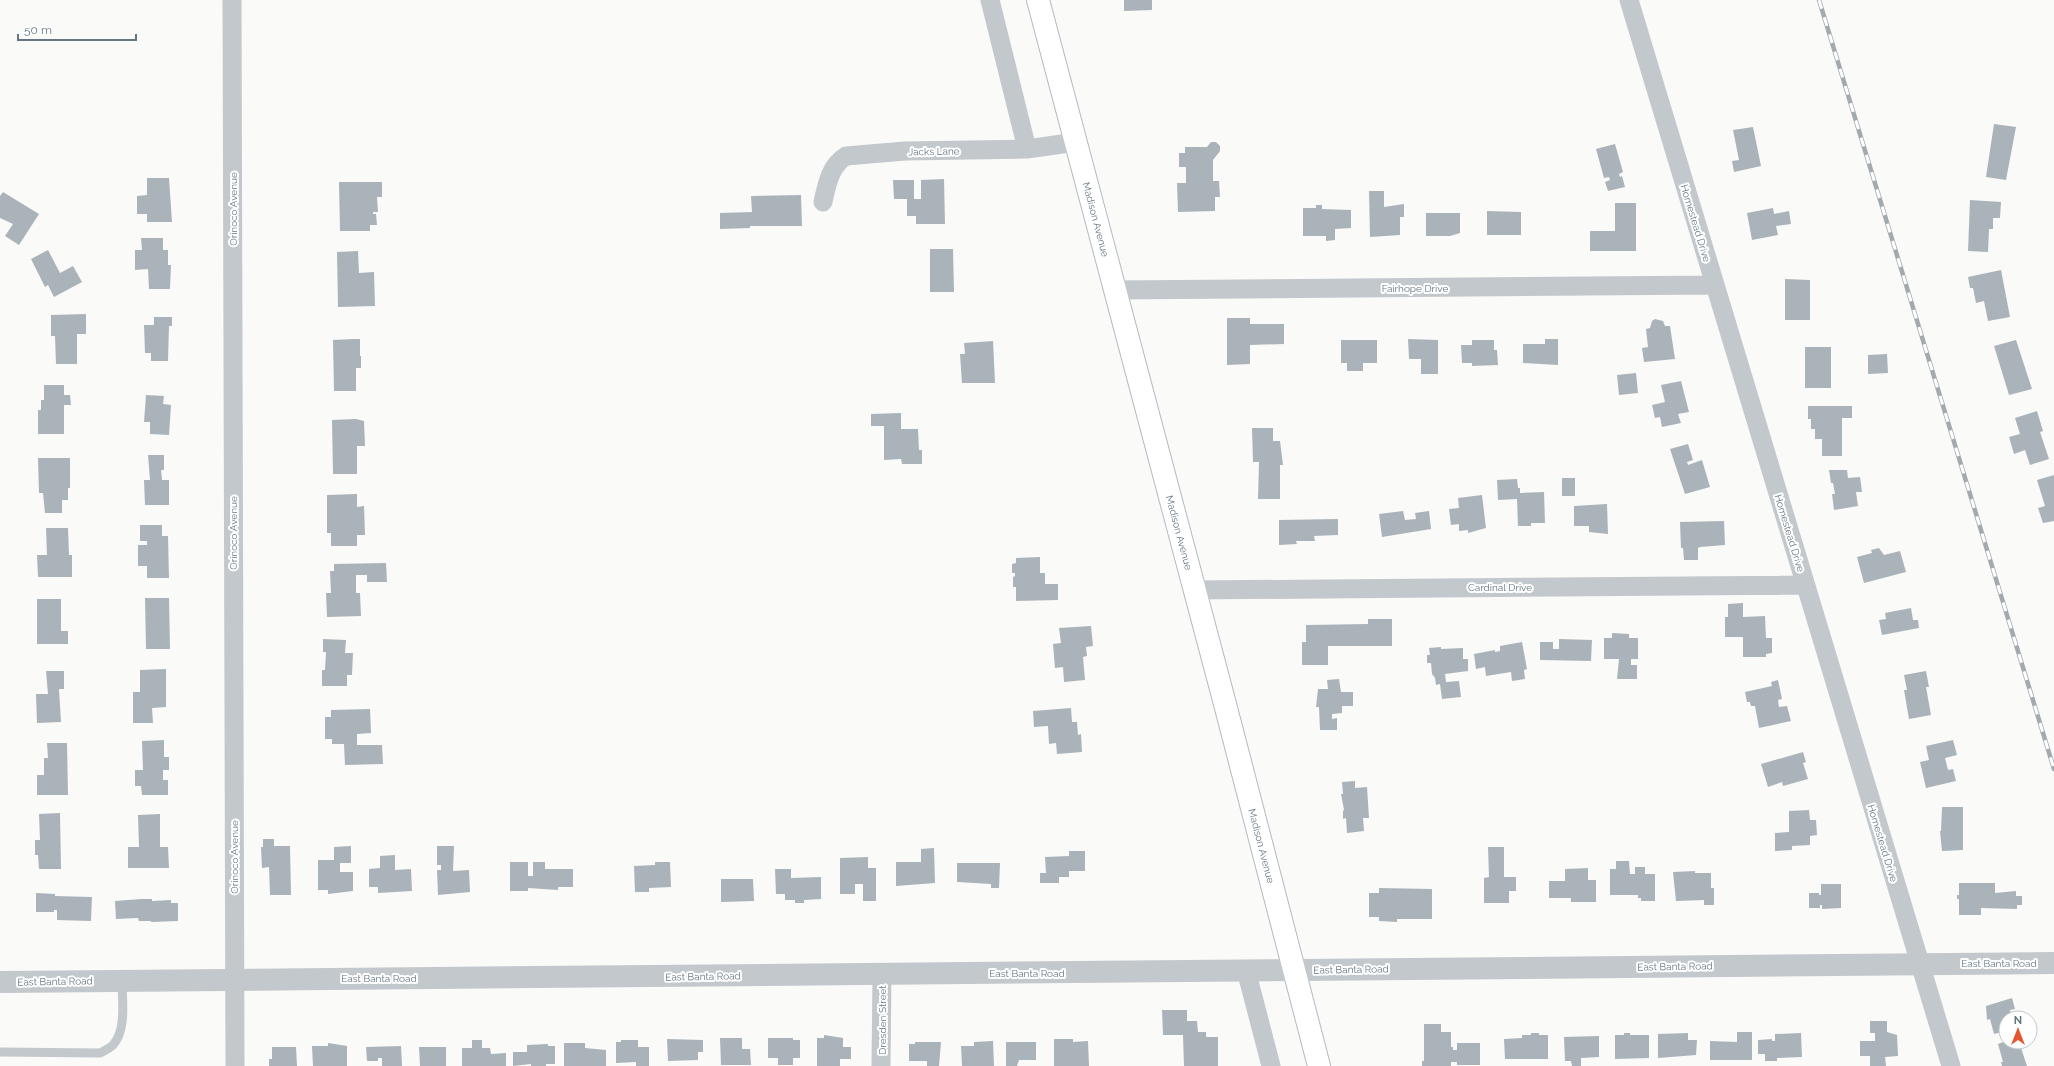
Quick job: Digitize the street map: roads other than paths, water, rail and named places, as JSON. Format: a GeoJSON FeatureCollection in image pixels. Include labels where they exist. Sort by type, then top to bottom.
{"type":"FeatureCollection","features":[{"type":"Feature","properties":{"kind":"main road","name":"Madison Avenue"},"geometry":{"type":"LineString","coordinates":[[1038,0],[1319,1066]]}},
{"type":"Feature","properties":{"kind":"street","name":"Orinoco Avenue"},"geometry":{"type":"LineString","coordinates":[[232,0],[235,1066]]}},
{"type":"Feature","properties":{"kind":"street"},"geometry":{"type":"LineString","coordinates":[[990,0],[1027,149]]}},
{"type":"Feature","properties":{"kind":"street","name":"Homestead Drive"},"geometry":{"type":"LineString","coordinates":[[1629,0],[1951,1066]]}},
{"type":"Feature","properties":{"kind":"street","name":"Jacks Lane"},"geometry":{"type":"LineString","coordinates":[[823,202],[829,177],[840,160],[846,156],[905,152],[1027,149],[1076,142]]}},
{"type":"Feature","properties":{"kind":"street","name":"Fairhope Drive"},"geometry":{"type":"LineString","coordinates":[[1115,290],[1715,285]]}},
{"type":"Feature","properties":{"kind":"street","name":"Cardinal Drive"},"geometry":{"type":"LineString","coordinates":[[1194,590],[1805,585]]}},
{"type":"Feature","properties":{"kind":"street","name":"East Banta Road"},"geometry":{"type":"LineString","coordinates":[[0,982],[1919,963],[2054,963]]}},
{"type":"Feature","properties":{"kind":"street"},"geometry":{"type":"LineString","coordinates":[[1246,970],[1271,1066]]}},
{"type":"Feature","properties":{"kind":"street","name":"Dresden Street"},"geometry":{"type":"LineString","coordinates":[[881,1066],[882,974]]}},
{"type":"Feature","properties":{"kind":"lane"},"geometry":{"type":"LineString","coordinates":[[0,1052],[100,1053],[112,1045],[120,1030],[122,1023],[122,981]]}},
{"type":"Feature","properties":{"kind":"railway"},"geometry":{"type":"LineString","coordinates":[[1819,0],[2054,769]]}}]}
